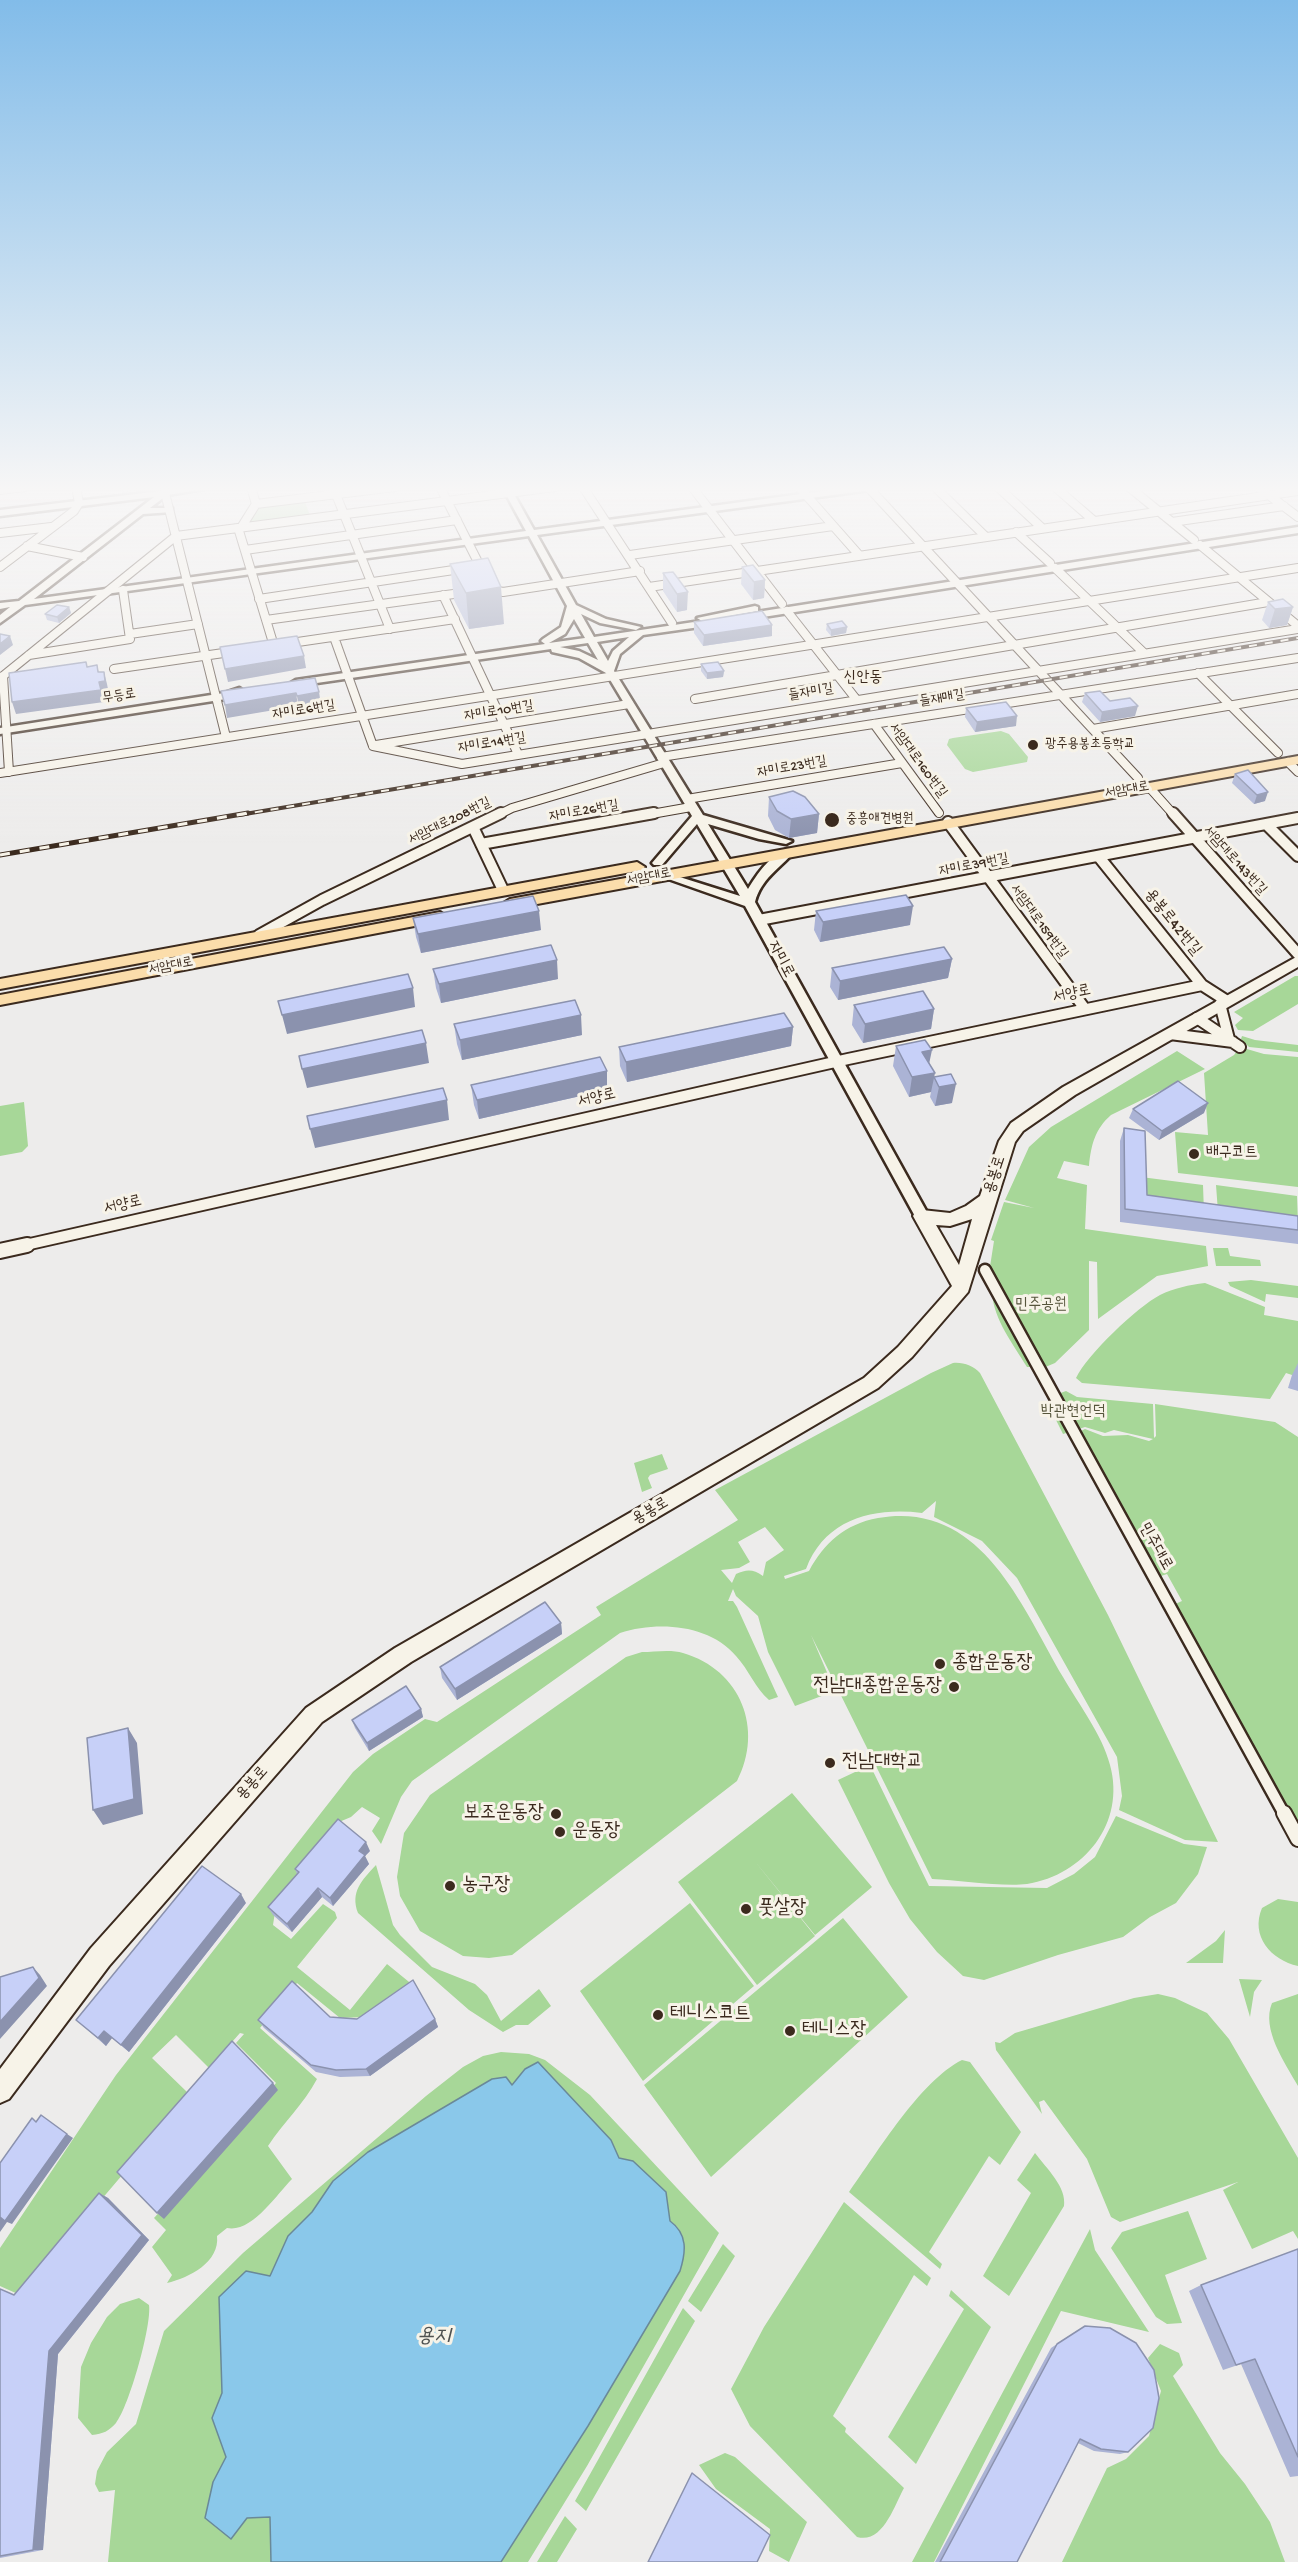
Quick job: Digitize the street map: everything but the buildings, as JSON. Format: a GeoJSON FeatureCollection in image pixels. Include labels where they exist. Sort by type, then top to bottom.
{"type":"FeatureCollection","features":[{"type":"Feature","properties":{"kind":"main road","name":"서암대로"},"geometry":{"type":"LineString","coordinates":[[0,1000],[660,869],[1144,782],[1290,762],[1298,750]]}},
{"type":"Feature","properties":{"kind":"main road","name":"서암대로"},"geometry":{"type":"LineString","coordinates":[[0,984],[503,890],[660,869]]}},
{"type":"Feature","properties":{"kind":"main road","name":"용봉로"},"geometry":{"type":"LineString","coordinates":[[0,2090],[100,1957],[314,1715],[409,1652],[871,1383],[905,1352],[962,1287],[1007,1141],[1017,1127],[1068,1091],[1298,961]]}},
{"type":"Feature","properties":{"kind":"main road"},"geometry":{"type":"LineString","coordinates":[[922,1216],[951,1221],[962,1218],[988,1199]]}},
{"type":"Feature","properties":{"kind":"main road","name":"자미로"},"geometry":{"type":"LineString","coordinates":[[922,1216],[962,1287]]}},
{"type":"Feature","properties":{"kind":"street"},"geometry":{"type":"LineString","coordinates":[[0,620],[17,607]]}},
{"type":"Feature","properties":{"kind":"street"},"geometry":{"type":"LineString","coordinates":[[5,772],[2,676],[88,607]]}},
{"type":"Feature","properties":{"kind":"street"},"geometry":{"type":"LineString","coordinates":[[125,607],[130,637]]}},
{"type":"Feature","properties":{"kind":"street"},"geometry":{"type":"LineString","coordinates":[[194,607],[226,737]]}},
{"type":"Feature","properties":{"kind":"street"},"geometry":{"type":"LineString","coordinates":[[262,607],[274,646]]}},
{"type":"Feature","properties":{"kind":"street"},"geometry":{"type":"LineString","coordinates":[[266,620],[362,607]]}},
{"type":"Feature","properties":{"kind":"street"},"geometry":{"type":"LineString","coordinates":[[381,607],[390,629]]}},
{"type":"Feature","properties":{"kind":"street"},"geometry":{"type":"LineString","coordinates":[[449,607],[518,754]]}},
{"type":"Feature","properties":{"kind":"street"},"geometry":{"type":"LineString","coordinates":[[519,650],[543,643],[565,632],[570,625],[573,607]]}},
{"type":"Feature","properties":{"kind":"street","name":"자미로"},"geometry":{"type":"LineString","coordinates":[[573,607],[590,639],[759,920],[835,1062],[922,1216]]}},
{"type":"Feature","properties":{"kind":"street"},"geometry":{"type":"LineString","coordinates":[[574,607],[603,621],[640,630],[784,607]]}},
{"type":"Feature","properties":{"kind":"street"},"geometry":{"type":"LineString","coordinates":[[662,607],[672,623]]}},
{"type":"Feature","properties":{"kind":"street"},"geometry":{"type":"LineString","coordinates":[[284,684],[623,634],[672,623],[784,607]]}},
{"type":"Feature","properties":{"kind":"street"},"geometry":{"type":"LineString","coordinates":[[784,607],[856,699]]}},
{"type":"Feature","properties":{"kind":"street","name":"서암대로143번길"},"geometry":{"type":"LineString","coordinates":[[981,607],[1144,782],[1298,954]]}},
{"type":"Feature","properties":{"kind":"street","name":"자미로6번길"},"geometry":{"type":"LineString","coordinates":[[5,772],[490,696],[611,674],[1056,607]]}},
{"type":"Feature","properties":{"kind":"street"},"geometry":{"type":"LineString","coordinates":[[1096,607],[1144,653]]}},
{"type":"Feature","properties":{"kind":"street"},"geometry":{"type":"LineString","coordinates":[[695,699],[1240,607]]}},
{"type":"Feature","properties":{"kind":"street"},"geometry":{"type":"LineString","coordinates":[[1273,607],[1298,627]]}},
{"type":"Feature","properties":{"kind":"street"},"geometry":{"type":"LineString","coordinates":[[263,647],[455,620]]}},
{"type":"Feature","properties":{"kind":"street"},"geometry":{"type":"LineString","coordinates":[[27,655],[198,624]]}},
{"type":"Feature","properties":{"kind":"street","name":"들자미길"},"geometry":{"type":"LineString","coordinates":[[648,734],[1298,627]]}},
{"type":"Feature","properties":{"kind":"street"},"geometry":{"type":"LineString","coordinates":[[519,650],[572,651],[587,657],[611,674],[616,653],[640,630]]}},
{"type":"Feature","properties":{"kind":"street"},"geometry":{"type":"LineString","coordinates":[[334,637],[373,746]]}},
{"type":"Feature","properties":{"kind":"street"},"geometry":{"type":"LineString","coordinates":[[114,669],[251,649]]}},
{"type":"Feature","properties":{"kind":"street","name":"들재매길"},"geometry":{"type":"LineString","coordinates":[[663,760],[1061,693],[1298,658]]}},
{"type":"Feature","properties":{"kind":"street"},"geometry":{"type":"LineString","coordinates":[[1198,673],[1290,762]]}},
{"type":"Feature","properties":{"kind":"street","name":"무등로"},"geometry":{"type":"LineString","coordinates":[[3,726],[246,689]]}},
{"type":"Feature","properties":{"kind":"street"},"geometry":{"type":"LineString","coordinates":[[1093,729],[1298,694]]}},
{"type":"Feature","properties":{"kind":"street","name":"자미로10번길"},"geometry":{"type":"LineString","coordinates":[[373,746],[629,704]]}},
{"type":"Feature","properties":{"kind":"street","name":"서암대로160번길"},"geometry":{"type":"LineString","coordinates":[[874,724],[943,818]]}},
{"type":"Feature","properties":{"kind":"street","name":"자미로14번길"},"geometry":{"type":"LineString","coordinates":[[373,746],[453,764],[648,734]]}},
{"type":"Feature","properties":{"kind":"street","name":"서암대로208번길"},"geometry":{"type":"LineString","coordinates":[[259,935],[322,900],[530,801],[663,760]]}},
{"type":"Feature","properties":{"kind":"street","name":"자미로23번길"},"geometry":{"type":"LineString","coordinates":[[692,807],[902,763]]}},
{"type":"Feature","properties":{"kind":"street"},"geometry":{"type":"LineString","coordinates":[[692,807],[787,846],[751,892],[749,903],[660,869],[692,807]]}},
{"type":"Feature","properties":{"kind":"street","name":"자미로26번길"},"geometry":{"type":"LineString","coordinates":[[482,844],[692,807]]}},
{"type":"Feature","properties":{"kind":"street","name":"서암대로159번길"},"geometry":{"type":"LineString","coordinates":[[943,818],[1086,1009]]}},
{"type":"Feature","properties":{"kind":"street","name":"자미로39번길"},"geometry":{"type":"LineString","coordinates":[[759,920],[1298,818]]}},
{"type":"Feature","properties":{"kind":"street"},"geometry":{"type":"LineString","coordinates":[[1266,824],[1298,856]]}},
{"type":"Feature","properties":{"kind":"street"},"geometry":{"type":"LineString","coordinates":[[473,827],[503,890]]}},
{"type":"Feature","properties":{"kind":"street","name":"용봉로42번길"},"geometry":{"type":"LineString","coordinates":[[1099,857],[1202,985],[1223,1003]]}},
{"type":"Feature","properties":{"kind":"street","name":"서양로"},"geometry":{"type":"LineString","coordinates":[[0,1251],[835,1062],[1202,985]]}},
{"type":"Feature","properties":{"kind":"street"},"geometry":{"type":"LineString","coordinates":[[1223,1003],[1234,1043]]}},
{"type":"Feature","properties":{"kind":"street"},"geometry":{"type":"LineString","coordinates":[[1197,1018],[1234,1043]]}},
{"type":"Feature","properties":{"kind":"street"},"geometry":{"type":"LineString","coordinates":[[1170,1034],[1234,1043]]}},
{"type":"Feature","properties":{"kind":"street","name":"민주대로"},"geometry":{"type":"LineString","coordinates":[[985,1270],[1298,1839]]}},
{"type":"Feature","properties":{"kind":"green space"},"geometry":{"type":"Polygon","coordinates":[[[1001,731],[1009,734],[1028,757],[1027,762],[973,772],[965,769],[947,745],[949,739],[1001,731]]]}},
{"type":"Feature","properties":{"kind":"green space"},"geometry":{"type":"Polygon","coordinates":[[[1298,976],[1298,1004],[1253,1031],[1238,1030],[1235,1025],[1243,1018],[1234,1012],[1298,976]]]}},
{"type":"Feature","properties":{"kind":"green space"},"geometry":{"type":"Polygon","coordinates":[[[1242,1036],[1255,1040],[1298,1045],[1298,1052],[1249,1047],[1241,1039],[1242,1036]]]}},
{"type":"Feature","properties":{"kind":"green space"},"geometry":{"type":"Polygon","coordinates":[[[1240,1047],[1264,1054],[1298,1057],[1298,1187],[1178,1173],[1175,1132],[1208,1135],[1204,1073],[1234,1055],[1240,1047]]]}},
{"type":"Feature","properties":{"kind":"green space","name":"민주공원"},"geometry":{"type":"Polygon","coordinates":[[[1177,1051],[1205,1069],[1111,1115],[1101,1126],[1095,1138],[1089,1166],[1064,1161],[1057,1178],[1087,1185],[1085,1229],[1206,1246],[1208,1266],[1157,1276],[1098,1319],[1097,1262],[1089,1261],[1089,1330],[1055,1363],[1043,1368],[989,1273],[994,1241],[991,1240],[1004,1202],[1034,1208],[1005,1200],[1029,1147],[1051,1127],[1177,1051]]]}},
{"type":"Feature","properties":{"kind":"green space"},"geometry":{"type":"Polygon","coordinates":[[[24,1102],[28,1146],[22,1152],[0,1156],[0,1106],[24,1102]]]}},
{"type":"Feature","properties":{"kind":"green space"},"geometry":{"type":"Polygon","coordinates":[[[1141,1177],[1203,1185],[1204,1213],[1142,1208],[1141,1177]]]}},
{"type":"Feature","properties":{"kind":"green space"},"geometry":{"type":"Polygon","coordinates":[[[1216,1185],[1297,1196],[1298,1223],[1218,1212],[1216,1185]]]}},
{"type":"Feature","properties":{"kind":"green space"},"geometry":{"type":"Polygon","coordinates":[[[1213,1248],[1228,1248],[1230,1256],[1260,1260],[1261,1266],[1216,1266],[1213,1248]]]}},
{"type":"Feature","properties":{"kind":"green space"},"geometry":{"type":"Polygon","coordinates":[[[1251,1280],[1298,1286],[1298,1298],[1266,1294],[1265,1302],[1230,1286],[1228,1282],[1251,1280]]]}},
{"type":"Feature","properties":{"kind":"green space"},"geometry":{"type":"Polygon","coordinates":[[[1205,1283],[1265,1307],[1264,1315],[1298,1321],[1298,1377],[1286,1373],[1270,1399],[1082,1383],[1076,1378],[1101,1345],[1126,1320],[1150,1301],[1171,1290],[1205,1283]]]}},
{"type":"Feature","properties":{"kind":"green space"},"geometry":{"type":"Polygon","coordinates":[[[992,1293],[1033,1367],[1027,1367],[1005,1332],[996,1313],[992,1293]]]}},
{"type":"Feature","properties":{"kind":"green space"},"geometry":{"type":"Polygon","coordinates":[[[957,1363],[971,1366],[980,1373],[1108,1615],[1218,1842],[1185,1840],[1119,1810],[1122,1796],[1117,1757],[1017,1578],[982,1541],[934,1517],[936,1501],[922,1513],[886,1512],[853,1520],[825,1538],[814,1552],[806,1569],[784,1576],[785,1579],[809,1571],[821,1552],[837,1536],[855,1525],[878,1518],[914,1517],[944,1525],[971,1541],[1013,1590],[1096,1731],[1110,1765],[1113,1786],[1112,1807],[1106,1826],[1096,1843],[1083,1858],[1048,1879],[1027,1884],[932,1879],[811,1635],[835,1691],[795,1706],[768,1652],[758,1616],[736,1596],[733,1589],[728,1601],[733,1601],[737,1607],[778,1697],[769,1700],[736,1656],[712,1637],[697,1631],[666,1627],[634,1629],[620,1633],[412,1781],[401,1797],[381,1844],[372,1831],[380,1818],[362,1807],[351,1817],[339,1822],[277,1899],[273,1925],[291,1939],[323,1904],[335,1912],[337,1918],[297,1967],[350,2010],[387,1964],[414,1986],[365,2017],[340,2018],[297,1983],[260,2028],[317,2079],[268,2146],[292,2179],[271,2203],[245,2225],[227,2228],[217,2236],[214,2254],[201,2267],[185,2277],[167,2283],[172,2275],[152,2247],[166,2230],[154,2218],[276,2083],[236,2043],[244,2034],[240,2033],[209,2068],[176,2035],[152,2058],[187,2092],[187,2099],[20,2295],[0,2286],[0,2248],[116,2075],[353,1772],[373,1754],[425,1719],[437,1722],[601,1615],[596,1607],[738,1520],[715,1490],[931,1373],[957,1363]],[[765,1527],[738,1542],[750,1562],[739,1568],[721,1570],[732,1583],[736,1574],[743,1571],[750,1570],[763,1576],[766,1562],[784,1550],[765,1527]]]}},
{"type":"Feature","properties":{"kind":"green space","name":"박관현언덕"},"geometry":{"type":"Polygon","coordinates":[[[1066,1391],[1077,1397],[1153,1404],[1154,1438],[1156,1436],[1155,1404],[1275,1422],[1298,1437],[1298,1830],[1173,1605],[1182,1601],[1167,1574],[1158,1577],[1079,1432],[1085,1429],[1103,1436],[1128,1435],[1149,1441],[1153,1439],[1114,1430],[1105,1433],[1085,1427],[1063,1434],[1052,1412],[1055,1395],[1066,1391]]]}},
{"type":"Feature","properties":{"kind":"green space"},"geometry":{"type":"Polygon","coordinates":[[[662,1454],[668,1469],[650,1475],[648,1478],[652,1488],[642,1492],[634,1463],[662,1454]]]}},
{"type":"Feature","properties":{"kind":"green space","name":"보조운동장"},"geometry":{"type":"Polygon","coordinates":[[[642,1652],[683,1653],[703,1661],[720,1673],[733,1687],[742,1704],[747,1722],[748,1741],[745,1761],[737,1781],[512,1955],[489,1958],[463,1956],[420,1931],[400,1896],[397,1877],[404,1833],[430,1795],[626,1657],[642,1652]]]}},
{"type":"Feature","properties":{"kind":"green space"},"geometry":{"type":"Polygon","coordinates":[[[870,1765],[929,1886],[1047,1888],[1074,1874],[1095,1857],[1116,1816],[1184,1844],[1207,1847],[1198,1874],[1176,1903],[1150,1917],[1123,1937],[1058,1955],[984,1980],[963,1976],[937,1952],[910,1919],[889,1883],[838,1780],[870,1765]]]}},
{"type":"Feature","properties":{"kind":"green space"},"geometry":{"type":"Polygon","coordinates":[[[792,1793],[872,1887],[815,1935],[753,1859],[815,1936],[757,1985],[678,1882],[792,1793]]]}},
{"type":"Feature","properties":{"kind":"green space"},"geometry":{"type":"Polygon","coordinates":[[[376,1865],[393,1925],[432,1967],[475,1984],[487,1995],[501,2021],[539,1989],[551,2006],[528,2025],[516,2025],[503,2032],[469,2010],[358,1913],[356,1893],[362,1881],[376,1865]]]}},
{"type":"Feature","properties":{"kind":"green space"},"geometry":{"type":"Polygon","coordinates":[[[1278,1899],[1298,1902],[1298,1966],[1279,1958],[1265,1945],[1261,1937],[1259,1918],[1262,1908],[1278,1899]]]}},
{"type":"Feature","properties":{"kind":"green space","name":"테니스코트"},"geometry":{"type":"Polygon","coordinates":[[[690,1903],[754,1986],[643,2081],[580,1991],[690,1903]]]}},
{"type":"Feature","properties":{"kind":"green space","name":"테니스장"},"geometry":{"type":"Polygon","coordinates":[[[843,1918],[908,1997],[711,2177],[644,2085],[843,1918]]]}},
{"type":"Feature","properties":{"kind":"green space"},"geometry":{"type":"Polygon","coordinates":[[[1225,1930],[1223,1963],[1186,1963],[1216,1941],[1225,1930]]]}},
{"type":"Feature","properties":{"kind":"green space"},"geometry":{"type":"Polygon","coordinates":[[[1239,1979],[1262,1980],[1254,1992],[1250,2017],[1239,1979]]]}},
{"type":"Feature","properties":{"kind":"green space"},"geometry":{"type":"Polygon","coordinates":[[[1158,1994],[1175,1998],[1207,2013],[1229,2039],[1298,2158],[1298,2239],[1293,2231],[1252,2249],[1223,2190],[1238,2182],[1120,2222],[1111,2217],[1087,2159],[1044,2100],[1039,2102],[1042,2114],[996,2050],[995,2042],[1000,2043],[1015,2033],[1134,1998],[1158,1994]]]}},
{"type":"Feature","properties":{"kind":"green space"},"geometry":{"type":"Polygon","coordinates":[[[1298,1994],[1298,2086],[1276,2046],[1269,2013],[1272,2003],[1298,1994]]]}},
{"type":"Feature","properties":{"kind":"green space"},"geometry":{"type":"Polygon","coordinates":[[[501,2052],[529,2054],[545,2060],[590,2095],[719,2233],[587,2466],[528,2562],[501,2562],[588,2426],[680,2271],[684,2257],[684,2244],[680,2231],[670,2221],[666,2192],[629,2162],[619,2158],[611,2140],[525,2069],[512,2085],[492,2079],[368,2152],[333,2181],[312,2212],[288,2236],[270,2276],[219,2297],[222,2393],[212,2418],[227,2457],[213,2482],[247,2518],[270,2517],[271,2562],[108,2562],[115,2490],[99,2492],[95,2484],[97,2471],[107,2452],[136,2424],[164,2331],[243,2253],[426,2096],[463,2067],[483,2056],[501,2052]]]}},
{"type":"Feature","properties":{"kind":"green space"},"geometry":{"type":"Polygon","coordinates":[[[962,2060],[970,2062],[1021,2132],[1000,2165],[989,2156],[929,2252],[942,2264],[940,2269],[849,2192],[915,2101],[946,2070],[962,2060]]]}},
{"type":"Feature","properties":{"kind":"green space"},"geometry":{"type":"Polygon","coordinates":[[[1035,2153],[1059,2185],[1064,2206],[1009,2296],[983,2276],[1031,2193],[1017,2180],[1035,2153]]]}},
{"type":"Feature","properties":{"kind":"green space"},"geometry":{"type":"Polygon","coordinates":[[[844,2202],[931,2278],[927,2286],[914,2275],[833,2416],[846,2428],[845,2432],[904,2488],[881,2529],[866,2538],[857,2537],[750,2426],[731,2389],[764,2327],[844,2202]]]}},
{"type":"Feature","properties":{"kind":"green space"},"geometry":{"type":"Polygon","coordinates":[[[1188,2211],[1207,2259],[1165,2275],[1182,2323],[1167,2324],[1156,2317],[1111,2248],[1122,2232],[1188,2211]]]}},
{"type":"Feature","properties":{"kind":"green space"},"geometry":{"type":"Polygon","coordinates":[[[1090,2229],[1095,2250],[1149,2332],[1061,2311],[934,2562],[912,2562],[1090,2229]]]}},
{"type":"Feature","properties":{"kind":"green space"},"geometry":{"type":"Polygon","coordinates":[[[723,2244],[735,2256],[701,2312],[688,2301],[723,2244]]]}},
{"type":"Feature","properties":{"kind":"green space"},"geometry":{"type":"Polygon","coordinates":[[[951,2290],[991,2327],[916,2464],[888,2437],[964,2309],[949,2296],[951,2290]]]}},
{"type":"Feature","properties":{"kind":"green space"},"geometry":{"type":"Polygon","coordinates":[[[139,2298],[149,2305],[149,2315],[133,2384],[116,2423],[106,2432],[92,2435],[78,2418],[81,2367],[91,2343],[107,2317],[120,2304],[139,2298]]]}},
{"type":"Feature","properties":{"kind":"green space"},"geometry":{"type":"Polygon","coordinates":[[[683,2308],[695,2321],[586,2511],[575,2501],[683,2308]]]}},
{"type":"Feature","properties":{"kind":"green space"},"geometry":{"type":"Polygon","coordinates":[[[1160,2344],[1179,2353],[1183,2365],[1173,2376],[1220,2453],[1245,2484],[1270,2522],[1285,2562],[1062,2562],[1107,2468],[1126,2459],[1149,2436],[1161,2391],[1148,2358],[1160,2344]]]}},
{"type":"Feature","properties":{"kind":"green space"},"geometry":{"type":"Polygon","coordinates":[[[725,2453],[735,2457],[807,2522],[789,2562],[769,2551],[770,2529],[716,2489],[699,2465],[725,2453]]]}},
{"type":"Feature","properties":{"kind":"green space"},"geometry":{"type":"Polygon","coordinates":[[[565,2516],[577,2529],[557,2562],[537,2562],[565,2516]]]}},
{"type":"Feature","properties":{"kind":"water","name":"용지"},"geometry":{"type":"Polygon","coordinates":[[[538,2062],[611,2140],[619,2158],[633,2161],[666,2192],[670,2221],[683,2238],[684,2257],[680,2271],[588,2426],[501,2562],[271,2562],[270,2517],[247,2518],[231,2539],[205,2518],[213,2482],[226,2457],[212,2418],[222,2393],[219,2297],[246,2271],[270,2276],[288,2236],[312,2212],[333,2181],[368,2152],[492,2079],[506,2077],[512,2085],[525,2069],[538,2062]]]}},
{"type":"Feature","properties":{"kind":"railway"},"geometry":{"type":"LineString","coordinates":[[239,815],[1298,638]]}},
{"type":"Feature","properties":{"kind":"railway"},"geometry":{"type":"LineString","coordinates":[[0,855],[248,813]]}},
{"type":"Feature","properties":{"kind":"place","name":"광주용봉초등학교"},"geometry":{"type":"Point","coordinates":[1033,745]}},
{"type":"Feature","properties":{"kind":"place","name":"중흥애견병원"},"geometry":{"type":"Point","coordinates":[832,820]}},
{"type":"Feature","properties":{"kind":"place","name":"배구코트"},"geometry":{"type":"Point","coordinates":[1194,1154]}},
{"type":"Feature","properties":{"kind":"place","name":"종합운동장"},"geometry":{"type":"Point","coordinates":[940,1664]}},
{"type":"Feature","properties":{"kind":"place","name":"전남대종합운동장"},"geometry":{"type":"Point","coordinates":[954,1687]}},
{"type":"Feature","properties":{"kind":"place","name":"전남대학교"},"geometry":{"type":"Point","coordinates":[830,1763]}},
{"type":"Feature","properties":{"kind":"place","name":"보조운동장"},"geometry":{"type":"Point","coordinates":[556,1814]}},
{"type":"Feature","properties":{"kind":"place","name":"운동장"},"geometry":{"type":"Point","coordinates":[560,1832]}},
{"type":"Feature","properties":{"kind":"place","name":"농구장"},"geometry":{"type":"Point","coordinates":[450,1886]}},
{"type":"Feature","properties":{"kind":"place","name":"풋살장"},"geometry":{"type":"Point","coordinates":[746,1909]}},
{"type":"Feature","properties":{"kind":"place","name":"테니스코트"},"geometry":{"type":"Point","coordinates":[658,2015]}},
{"type":"Feature","properties":{"kind":"place","name":"테니스장"},"geometry":{"type":"Point","coordinates":[790,2031]}},
{"type":"Feature","properties":{"kind":"district","name":"신안동"},"geometry":{"type":"Point","coordinates":[863,679]}}]}
